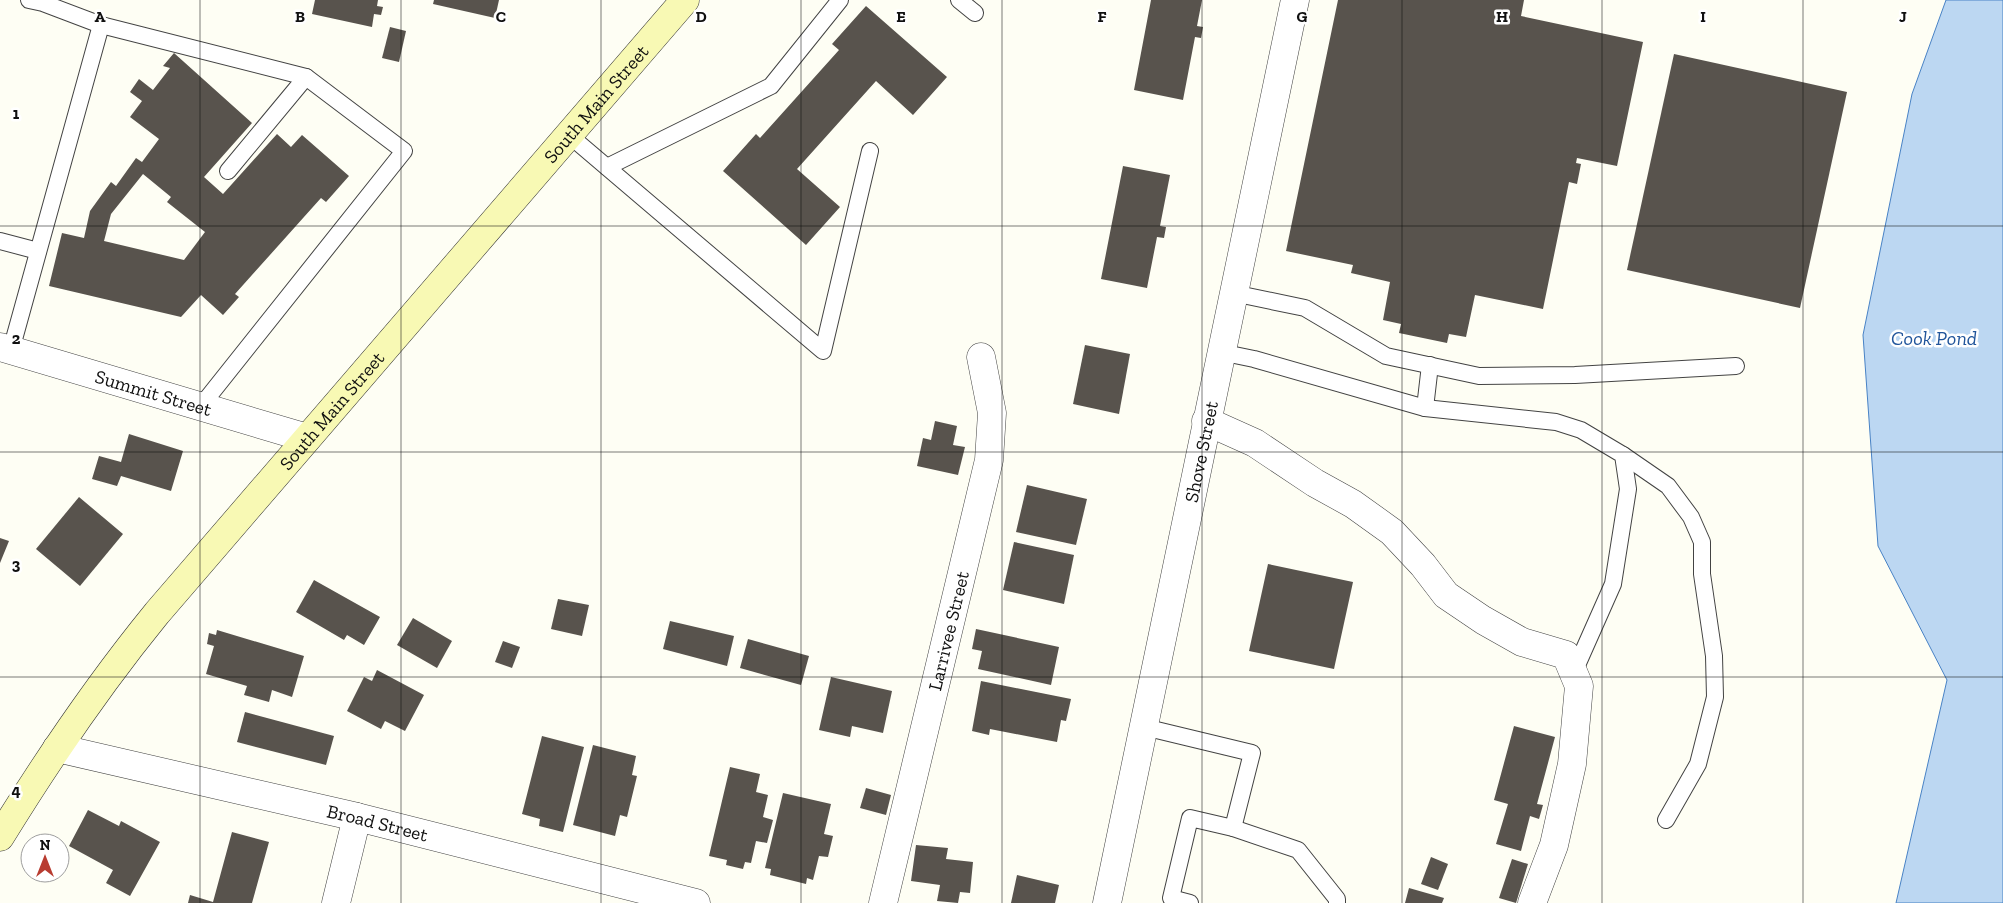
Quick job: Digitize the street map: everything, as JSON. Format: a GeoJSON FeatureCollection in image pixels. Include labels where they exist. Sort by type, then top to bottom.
{"type":"FeatureCollection","features":[{"type":"Feature","properties":{"kind":"main road","name":"South Main Street"},"geometry":{"type":"LineString","coordinates":[[0,837],[88,702],[134,642],[307,438],[685,0]]}},
{"type":"Feature","properties":{"kind":"street","name":"Shove Street"},"geometry":{"type":"LineString","coordinates":[[1108,903],[1294,0]]}},
{"type":"Feature","properties":{"kind":"street","name":"Summit Street"},"geometry":{"type":"LineString","coordinates":[[6,349],[307,438]]}},
{"type":"Feature","properties":{"kind":"street","name":"Larrivee Street"},"geometry":{"type":"LineString","coordinates":[[883,903],[989,460],[992,413],[981,357]]}},
{"type":"Feature","properties":{"kind":"street"},"geometry":{"type":"LineString","coordinates":[[1206,421],[1255,443],[1315,483],[1354,504],[1392,532],[1423,565],[1446,595],[1522,642],[1566,655],[1579,686],[1572,764],[1554,845],[1532,903]]}},
{"type":"Feature","properties":{"kind":"street","name":"Broad Street"},"geometry":{"type":"LineString","coordinates":[[57,748],[357,817],[696,903]]}},
{"type":"Feature","properties":{"kind":"street"},"geometry":{"type":"LineString","coordinates":[[336,903],[357,817]]}},
{"type":"Feature","properties":{"kind":"lane"},"geometry":{"type":"LineString","coordinates":[[29,0],[44,3],[100,25],[306,77],[404,151],[201,406]]}},
{"type":"Feature","properties":{"kind":"lane"},"geometry":{"type":"LineString","coordinates":[[607,167],[771,86],[840,0]]}},
{"type":"Feature","properties":{"kind":"lane"},"geometry":{"type":"LineString","coordinates":[[959,0],[975,13]]}},
{"type":"Feature","properties":{"kind":"lane"},"geometry":{"type":"LineString","coordinates":[[6,349],[38,251],[100,25]]}},
{"type":"Feature","properties":{"kind":"lane"},"geometry":{"type":"LineString","coordinates":[[228,171],[306,77]]}},
{"type":"Feature","properties":{"kind":"lane"},"geometry":{"type":"LineString","coordinates":[[569,135],[823,351],[870,151]]}},
{"type":"Feature","properties":{"kind":"lane"},"geometry":{"type":"LineString","coordinates":[[0,241],[38,251]]}},
{"type":"Feature","properties":{"kind":"lane"},"geometry":{"type":"LineString","coordinates":[[1233,292],[1305,308],[1386,356],[1479,376],[1575,375],[1736,366]]}},
{"type":"Feature","properties":{"kind":"lane"},"geometry":{"type":"LineString","coordinates":[[1220,352],[1254,359],[1425,408],[1556,422],[1581,430],[1623,455],[1668,486],[1691,517],[1702,542],[1702,574],[1714,656],[1715,697],[1698,764],[1666,820]]}},
{"type":"Feature","properties":{"kind":"lane"},"geometry":{"type":"LineString","coordinates":[[1425,408],[1430,365]]}},
{"type":"Feature","properties":{"kind":"lane"},"geometry":{"type":"LineString","coordinates":[[1574,672],[1613,584],[1628,489],[1623,455]]}},
{"type":"Feature","properties":{"kind":"lane"},"geometry":{"type":"LineString","coordinates":[[1144,727],[1252,753],[1233,828]]}},
{"type":"Feature","properties":{"kind":"lane"},"geometry":{"type":"LineString","coordinates":[[1190,903],[1171,898],[1190,818],[1233,828],[1298,850],[1338,899],[1336,903]]}},
{"type":"Feature","properties":{"kind":"water","name":"Cook Pond"},"geometry":{"type":"Polygon","coordinates":[[[1946,0],[2003,0],[2003,903],[1896,903],[1947,680],[1878,546],[1863,335],[1912,94],[1946,0]]]}},
{"type":"Feature","properties":{"kind":"building"},"geometry":{"type":"Polygon","coordinates":[[[315,0],[378,0],[377,6],[383,7],[381,15],[374,14],[372,27],[312,14],[315,0]]]}},
{"type":"Feature","properties":{"kind":"building"},"geometry":{"type":"Polygon","coordinates":[[[434,0],[499,0],[495,18],[433,4],[434,0]]]}},
{"type":"Feature","properties":{"kind":"building"},"geometry":{"type":"Polygon","coordinates":[[[1151,0],[1202,0],[1197,26],[1203,27],[1201,38],[1195,37],[1183,100],[1134,90],[1151,0]]]}},
{"type":"Feature","properties":{"kind":"building"},"geometry":{"type":"Polygon","coordinates":[[[1338,0],[1524,0],[1521,16],[1643,42],[1617,166],[1577,158],[1576,163],[1581,164],[1577,184],[1569,182],[1543,309],[1475,295],[1466,337],[1449,334],[1447,343],[1399,333],[1401,324],[1383,320],[1390,282],[1351,273],[1353,265],[1286,251],[1338,0]]]}},
{"type":"Feature","properties":{"kind":"building"},"geometry":{"type":"Polygon","coordinates":[[[866,6],[947,77],[913,115],[876,81],[797,169],[840,207],[806,245],[723,171],[756,134],[760,138],[839,50],[832,44],[866,6]]]}},
{"type":"Feature","properties":{"kind":"building"},"geometry":{"type":"Polygon","coordinates":[[[390,27],[406,31],[399,62],[382,58],[390,27]]]}},
{"type":"Feature","properties":{"kind":"building"},"geometry":{"type":"Polygon","coordinates":[[[174,53],[252,123],[204,177],[223,194],[277,134],[291,147],[302,135],[349,176],[326,202],[321,198],[235,294],[239,297],[223,315],[201,295],[181,317],[49,286],[62,233],[84,238],[90,211],[111,182],[116,186],[136,158],[142,162],[159,139],[130,117],[142,101],[130,92],[139,79],[153,90],[170,68],[163,66],[174,53]],[[143,174],[111,214],[104,241],[184,260],[205,232],[167,202],[171,197],[143,174]]]}},
{"type":"Feature","properties":{"kind":"building"},"geometry":{"type":"Polygon","coordinates":[[[1674,54],[1847,92],[1800,308],[1627,270],[1674,54]]]}},
{"type":"Feature","properties":{"kind":"building"},"geometry":{"type":"Polygon","coordinates":[[[1123,166],[1170,175],[1160,226],[1166,227],[1164,238],[1157,237],[1147,288],[1101,279],[1123,166]]]}},
{"type":"Feature","properties":{"kind":"building"},"geometry":{"type":"Polygon","coordinates":[[[1085,345],[1130,354],[1119,414],[1073,404],[1085,345]]]}},
{"type":"Feature","properties":{"kind":"building"},"geometry":{"type":"Polygon","coordinates":[[[935,421],[957,426],[953,445],[965,447],[958,475],[917,466],[923,438],[931,440],[935,421]]]}},
{"type":"Feature","properties":{"kind":"building"},"geometry":{"type":"Polygon","coordinates":[[[129,434],[183,451],[171,491],[121,476],[117,486],[92,479],[99,456],[121,462],[129,434]]]}},
{"type":"Feature","properties":{"kind":"building"},"geometry":{"type":"Polygon","coordinates":[[[1027,485],[1087,499],[1076,545],[1016,532],[1027,485]]]}},
{"type":"Feature","properties":{"kind":"building"},"geometry":{"type":"Polygon","coordinates":[[[79,497],[123,534],[80,586],[36,549],[79,497]]]}},
{"type":"Feature","properties":{"kind":"building"},"geometry":{"type":"Polygon","coordinates":[[[0,538],[9,541],[0,563],[0,538]]]}},
{"type":"Feature","properties":{"kind":"building"},"geometry":{"type":"Polygon","coordinates":[[[1014,542],[1074,555],[1064,604],[1003,590],[1014,542]]]}},
{"type":"Feature","properties":{"kind":"building"},"geometry":{"type":"Polygon","coordinates":[[[1268,564],[1353,582],[1334,669],[1249,651],[1268,564]]]}},
{"type":"Feature","properties":{"kind":"building"},"geometry":{"type":"Polygon","coordinates":[[[314,580],[380,617],[364,645],[347,635],[344,640],[296,612],[314,580]]]}},
{"type":"Feature","properties":{"kind":"building"},"geometry":{"type":"Polygon","coordinates":[[[558,599],[589,605],[582,636],[551,629],[558,599]]]}},
{"type":"Feature","properties":{"kind":"building"},"geometry":{"type":"Polygon","coordinates":[[[413,618],[452,641],[437,668],[397,645],[413,618]]]}},
{"type":"Feature","properties":{"kind":"building"},"geometry":{"type":"Polygon","coordinates":[[[670,621],[734,636],[727,666],[663,649],[670,621]]]}},
{"type":"Feature","properties":{"kind":"building"},"geometry":{"type":"Polygon","coordinates":[[[976,629],[1059,647],[1051,685],[978,669],[982,651],[972,649],[976,629]]]}},
{"type":"Feature","properties":{"kind":"building"},"geometry":{"type":"Polygon","coordinates":[[[217,630],[304,656],[292,697],[272,690],[269,702],[244,695],[247,686],[206,674],[214,646],[207,644],[209,633],[216,635],[217,630]]]}},
{"type":"Feature","properties":{"kind":"building"},"geometry":{"type":"Polygon","coordinates":[[[748,639],[809,656],[801,685],[740,668],[748,639]]]}},
{"type":"Feature","properties":{"kind":"building"},"geometry":{"type":"Polygon","coordinates":[[[503,641],[520,647],[512,668],[495,662],[503,641]]]}},
{"type":"Feature","properties":{"kind":"building"},"geometry":{"type":"Polygon","coordinates":[[[377,670],[424,695],[405,731],[385,721],[381,729],[347,711],[364,677],[372,681],[377,670]]]}},
{"type":"Feature","properties":{"kind":"building"},"geometry":{"type":"Polygon","coordinates":[[[831,677],[892,691],[883,733],[852,726],[850,737],[819,730],[831,677]]]}},
{"type":"Feature","properties":{"kind":"building"},"geometry":{"type":"Polygon","coordinates":[[[981,681],[1071,699],[1066,721],[1061,720],[1057,742],[990,729],[989,735],[972,731],[981,681]]]}},
{"type":"Feature","properties":{"kind":"building"},"geometry":{"type":"Polygon","coordinates":[[[245,712],[334,736],[326,765],[237,742],[245,712]]]}},
{"type":"Feature","properties":{"kind":"building"},"geometry":{"type":"Polygon","coordinates":[[[1514,726],[1555,737],[1537,804],[1543,805],[1539,819],[1530,816],[1521,851],[1496,844],[1508,804],[1494,800],[1514,726]]]}},
{"type":"Feature","properties":{"kind":"building"},"geometry":{"type":"Polygon","coordinates":[[[542,736],[584,747],[563,832],[539,826],[540,819],[522,814],[542,736]]]}},
{"type":"Feature","properties":{"kind":"building"},"geometry":{"type":"Polygon","coordinates":[[[593,745],[636,756],[632,775],[637,776],[627,817],[620,815],[615,836],[573,825],[593,745]]]}},
{"type":"Feature","properties":{"kind":"building"},"geometry":{"type":"Polygon","coordinates":[[[730,767],[760,774],[756,792],[768,795],[763,817],[773,820],[767,843],[756,841],[751,863],[745,862],[743,869],[726,865],[727,860],[709,856],[730,767]]]}},
{"type":"Feature","properties":{"kind":"building"},"geometry":{"type":"Polygon","coordinates":[[[866,788],[891,795],[886,815],[860,808],[866,788]]]}},
{"type":"Feature","properties":{"kind":"building"},"geometry":{"type":"Polygon","coordinates":[[[783,793],[831,804],[824,834],[833,836],[828,857],[819,856],[813,880],[807,878],[806,884],[770,875],[771,869],[765,868],[783,793]]]}},
{"type":"Feature","properties":{"kind":"building"},"geometry":{"type":"Polygon","coordinates":[[[88,810],[119,826],[121,821],[160,842],[130,896],[106,883],[113,870],[70,847],[88,810]]]}},
{"type":"Feature","properties":{"kind":"building"},"geometry":{"type":"Polygon","coordinates":[[[232,832],[269,842],[252,903],[188,903],[190,895],[213,902],[232,832]]]}},
{"type":"Feature","properties":{"kind":"building"},"geometry":{"type":"Polygon","coordinates":[[[916,845],[948,848],[946,859],[973,862],[970,893],[960,892],[958,903],[937,901],[940,885],[911,881],[916,845]]]}},
{"type":"Feature","properties":{"kind":"building"},"geometry":{"type":"Polygon","coordinates":[[[1431,857],[1448,864],[1438,890],[1421,884],[1431,857]]]}},
{"type":"Feature","properties":{"kind":"building"},"geometry":{"type":"Polygon","coordinates":[[[1512,859],[1528,864],[1516,903],[1499,898],[1512,859]]]}},
{"type":"Feature","properties":{"kind":"building"},"geometry":{"type":"Polygon","coordinates":[[[1017,875],[1059,885],[1055,903],[1011,903],[1017,875]]]}},
{"type":"Feature","properties":{"kind":"building"},"geometry":{"type":"Polygon","coordinates":[[[1409,888],[1444,898],[1442,903],[1405,903],[1409,888]]]}}]}
